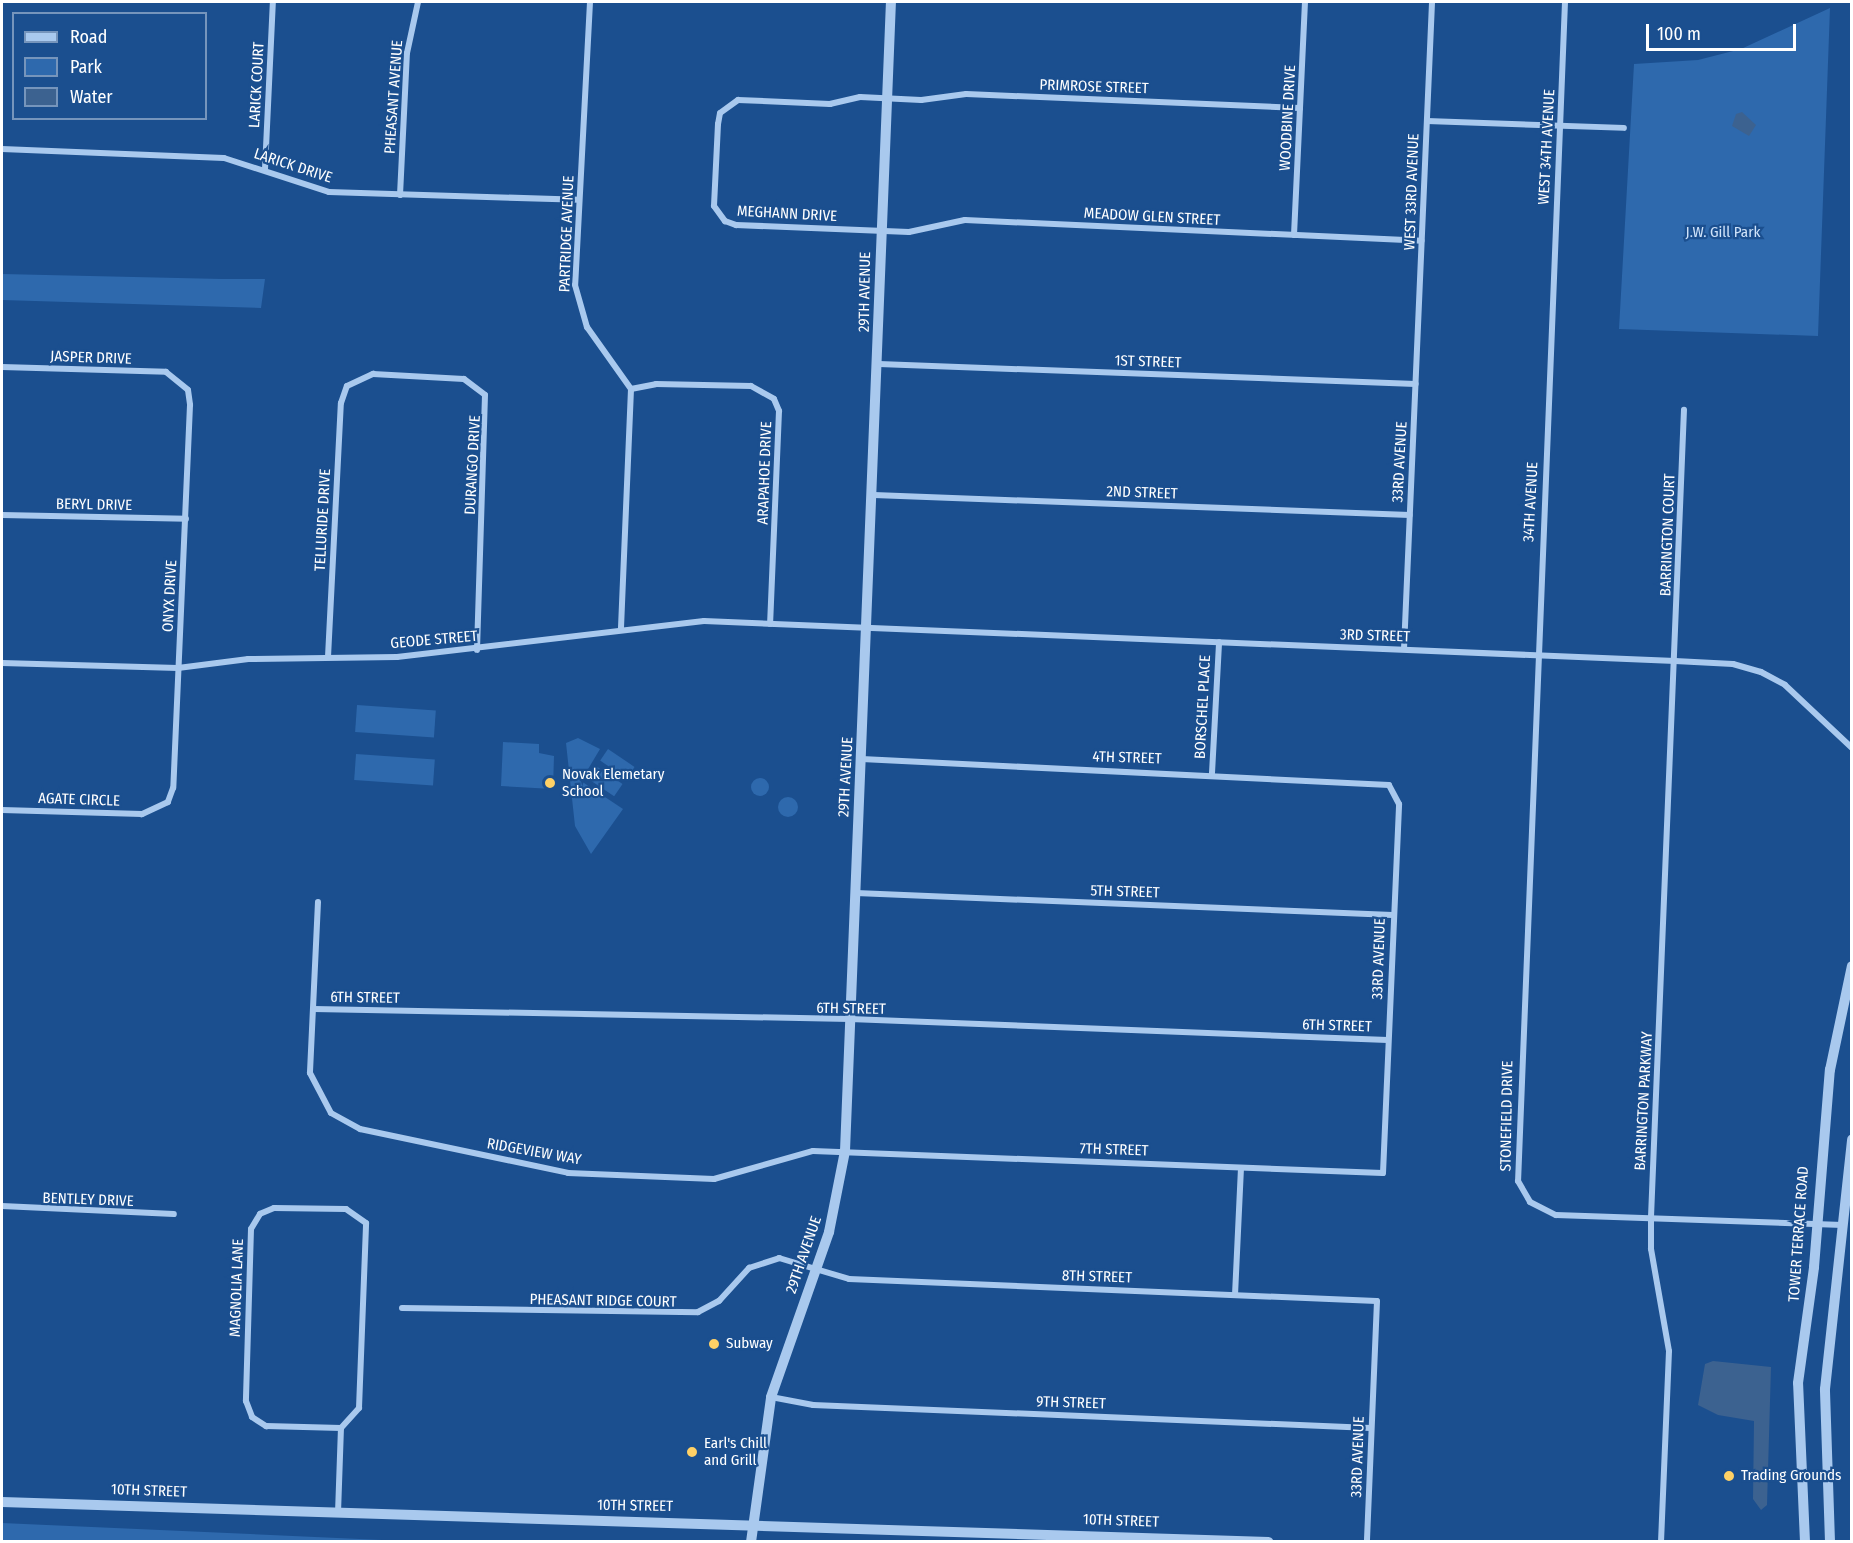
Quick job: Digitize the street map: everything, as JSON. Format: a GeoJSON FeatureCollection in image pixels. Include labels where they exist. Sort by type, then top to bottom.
{"type":"FeatureCollection","features":[{"type":"Feature","properties":{"kind":"street","name":"LARICK COURT"},"geometry":{"type":"LineString","coordinates":[[265,169],[273,2]]}},
{"type":"Feature","properties":{"kind":"street","name":"PHEASANT AVENUE"},"geometry":{"type":"LineString","coordinates":[[400,195],[407,53],[418,2]]}},
{"type":"Feature","properties":{"kind":"street","name":"PARTRIDGE AVENUE"},"geometry":{"type":"LineString","coordinates":[[590,2],[579,200],[578,308],[631,389]]}},
{"type":"Feature","properties":{"kind":"street","name":"29TH AVENUE"},"geometry":{"type":"LineString","coordinates":[[752,1542],[752,1524],[771,1397],[816,1272],[845,1151],[874,495],[881,231],[891,2]]}},
{"type":"Feature","properties":{"kind":"street","name":"WOODBINE DRIVE"},"geometry":{"type":"LineString","coordinates":[[1294,235],[1305,2]]}},
{"type":"Feature","properties":{"kind":"street","name":"WEST 33RD AVENUE"},"geometry":{"type":"LineString","coordinates":[[1416,384],[1432,2]]}},
{"type":"Feature","properties":{"kind":"street","name":"WEST 34TH AVENUE"},"geometry":{"type":"LineString","coordinates":[[1552,294],[1565,2]]}},
{"type":"Feature","properties":{"kind":"street","name":"PRIMROSE STREET"},"geometry":{"type":"LineString","coordinates":[[887,99],[966,93],[1300,108]]}},
{"type":"Feature","properties":{"kind":"street","name":"MEGHANN DRIVE"},"geometry":{"type":"LineString","coordinates":[[881,231],[736,225],[725,222],[714,206],[718,124],[728,104],[887,99]]}},
{"type":"Feature","properties":{"kind":"street"},"geometry":{"type":"LineString","coordinates":[[1428,121],[1624,128]]}},
{"type":"Feature","properties":{"kind":"street","name":"LARICK DRIVE"},"geometry":{"type":"LineString","coordinates":[[2,149],[196,155],[265,169],[328,192],[579,200]]}},
{"type":"Feature","properties":{"kind":"street","name":"MEADOW GLEN STREET"},"geometry":{"type":"LineString","coordinates":[[881,231],[909,232],[965,220],[1422,241]]}},
{"type":"Feature","properties":{"kind":"street","name":"34TH AVENUE"},"geometry":{"type":"LineString","coordinates":[[1533,712],[1552,294]]}},
{"type":"Feature","properties":{"kind":"street","name":"1ST STREET"},"geometry":{"type":"LineString","coordinates":[[879,364],[1416,384]]}},
{"type":"Feature","properties":{"kind":"street","name":"JASPER DRIVE"},"geometry":{"type":"LineString","coordinates":[[2,367],[166,372],[178,378]]}},
{"type":"Feature","properties":{"kind":"street","name":"DURANGO DRIVE"},"geometry":{"type":"LineString","coordinates":[[347,386],[373,374],[464,379],[485,395],[477,650]]}},
{"type":"Feature","properties":{"kind":"street","name":"ONYX DRIVE"},"geometry":{"type":"LineString","coordinates":[[155,812],[168,802],[173,788],[190,405],[178,378]]}},
{"type":"Feature","properties":{"kind":"street","name":"ARAPAHOE DRIVE"},"geometry":{"type":"LineString","coordinates":[[631,389],[656,384],[751,386],[774,399],[779,411],[770,624]]}},
{"type":"Feature","properties":{"kind":"street","name":"33RD AVENUE"},"geometry":{"type":"LineString","coordinates":[[1404,649],[1416,384]]}},
{"type":"Feature","properties":{"kind":"street","name":"TELLURIDE DRIVE"},"geometry":{"type":"LineString","coordinates":[[328,657],[341,403],[347,386]]}},
{"type":"Feature","properties":{"kind":"street"},"geometry":{"type":"LineString","coordinates":[[621,630],[631,389]]}},
{"type":"Feature","properties":{"kind":"street","name":"BARRINGTON COURT"},"geometry":{"type":"LineString","coordinates":[[1676,661],[1684,410]]}},
{"type":"Feature","properties":{"kind":"street","name":"2ND STREET"},"geometry":{"type":"LineString","coordinates":[[874,495],[1410,515]]}},
{"type":"Feature","properties":{"kind":"street","name":"BERYL DRIVE"},"geometry":{"type":"LineString","coordinates":[[2,515],[186,519]]}},
{"type":"Feature","properties":{"kind":"street","name":"GEODE STREET"},"geometry":{"type":"LineString","coordinates":[[2,663],[178,668],[328,657],[477,650],[704,621],[868,628]]}},
{"type":"Feature","properties":{"kind":"street","name":"3RD STREET"},"geometry":{"type":"LineString","coordinates":[[868,628],[1733,664],[1761,672],[1785,685],[1851,748]]}},
{"type":"Feature","properties":{"kind":"street","name":"BORSCHEL PLACE"},"geometry":{"type":"LineString","coordinates":[[1212,773],[1219,642]]}},
{"type":"Feature","properties":{"kind":"street","name":"BARRINGTON PARKWAY"},"geometry":{"type":"LineString","coordinates":[[1661,1542],[1669,1351],[1651,1249],[1651,1217],[1676,661]]}},
{"type":"Feature","properties":{"kind":"street","name":"STONEFIELD DRIVE"},"geometry":{"type":"LineString","coordinates":[[1533,712],[1518,1181],[1530,1202],[1556,1215],[1843,1226]]}},
{"type":"Feature","properties":{"kind":"street","name":"4TH STREET"},"geometry":{"type":"LineString","coordinates":[[862,759],[1212,773],[1389,785]]}},
{"type":"Feature","properties":{"kind":"street","name":"33RD AVENUE"},"geometry":{"type":"LineString","coordinates":[[1383,1173],[1399,804],[1389,785]]}},
{"type":"Feature","properties":{"kind":"street","name":"AGATE CIRCLE"},"geometry":{"type":"LineString","coordinates":[[2,810],[155,812]]}},
{"type":"Feature","properties":{"kind":"street","name":"5TH STREET"},"geometry":{"type":"LineString","coordinates":[[856,892],[1393,915]]}},
{"type":"Feature","properties":{"kind":"street","name":"RIDGEVIEW WAY"},"geometry":{"type":"LineString","coordinates":[[318,902],[310,1073],[318,1097],[331,1113],[360,1130],[567,1173],[714,1179],[793,1153],[845,1151]]}},
{"type":"Feature","properties":{"kind":"street","name":"TOWER TERRACE ROAD"},"geometry":{"type":"LineString","coordinates":[[1805,1542],[1798,1383],[1816,1225],[1830,1070],[1851,966]]}},
{"type":"Feature","properties":{"kind":"street","name":"6TH STREET"},"geometry":{"type":"LineString","coordinates":[[314,1009],[850,1019],[1388,1040]]}},
{"type":"Feature","properties":{"kind":"street"},"geometry":{"type":"LineString","coordinates":[[1830,1542],[1825,1389],[1851,1139]]}},
{"type":"Feature","properties":{"kind":"street","name":"7TH STREET"},"geometry":{"type":"LineString","coordinates":[[845,1151],[1383,1173]]}},
{"type":"Feature","properties":{"kind":"street"},"geometry":{"type":"LineString","coordinates":[[1235,1295],[1241,1168]]}},
{"type":"Feature","properties":{"kind":"street","name":"BENTLEY DRIVE"},"geometry":{"type":"LineString","coordinates":[[2,1206],[174,1214]]}},
{"type":"Feature","properties":{"kind":"street","name":"MAGNOLIA LANE"},"geometry":{"type":"LineString","coordinates":[[274,1208],[346,1209],[366,1223],[359,1408],[341,1428],[266,1426],[252,1417],[246,1401],[251,1229],[260,1215],[274,1208]]}},
{"type":"Feature","properties":{"kind":"street","name":"PHEASANT RIDGE COURT"},"geometry":{"type":"LineString","coordinates":[[402,1308],[678,1315],[719,1301],[764,1260],[795,1261],[816,1272]]}},
{"type":"Feature","properties":{"kind":"street","name":"8TH STREET"},"geometry":{"type":"LineString","coordinates":[[816,1272],[849,1280],[1377,1301]]}},
{"type":"Feature","properties":{"kind":"street","name":"33RD AVENUE"},"geometry":{"type":"LineString","coordinates":[[1367,1542],[1377,1301]]}},
{"type":"Feature","properties":{"kind":"street","name":"9TH STREET"},"geometry":{"type":"LineString","coordinates":[[771,1397],[813,1405],[1371,1428]]}},
{"type":"Feature","properties":{"kind":"street"},"geometry":{"type":"LineString","coordinates":[[338,1513],[341,1428]]}},
{"type":"Feature","properties":{"kind":"street","name":"10TH STREET"},"geometry":{"type":"LineString","coordinates":[[2,1502],[1268,1542]]}},
{"type":"Feature","properties":{"kind":"green space","name":"J.W. Gill Park"},"geometry":{"type":"Polygon","coordinates":[[[1830,8],[1818,336],[1619,329],[1634,64],[1698,60],[1741,49],[1830,8]]]}},
{"type":"Feature","properties":{"kind":"green space"},"geometry":{"type":"Polygon","coordinates":[[[2,274],[265,279],[261,308],[2,300],[2,274]]]}},
{"type":"Feature","properties":{"kind":"green space"},"geometry":{"type":"Polygon","coordinates":[[[357,705],[436,711],[434,737],[355,732],[357,705]]]}},
{"type":"Feature","properties":{"kind":"green space"},"geometry":{"type":"Polygon","coordinates":[[[578,738],[600,749],[581,781],[623,809],[591,854],[575,826],[566,743],[578,738]]]}},
{"type":"Feature","properties":{"kind":"green space"},"geometry":{"type":"Polygon","coordinates":[[[503,742],[539,744],[539,753],[554,756],[553,789],[501,786],[503,742]]]}},
{"type":"Feature","properties":{"kind":"green space"},"geometry":{"type":"Polygon","coordinates":[[[608,749],[635,767],[627,779],[600,761],[608,749]]]}},
{"type":"Feature","properties":{"kind":"green space"},"geometry":{"type":"Polygon","coordinates":[[[356,754],[435,760],[433,785],[354,780],[356,754]]]}},
{"type":"Feature","properties":{"kind":"green space"},"geometry":{"type":"Polygon","coordinates":[[[596,766],[623,784],[614,796],[588,778],[596,766]]]}},
{"type":"Feature","properties":{"kind":"green space"},"geometry":{"type":"Polygon","coordinates":[[[760,778],[766,781],[769,787],[766,793],[760,796],[754,793],[751,787],[754,781],[760,778]]]}},
{"type":"Feature","properties":{"kind":"green space"},"geometry":{"type":"Polygon","coordinates":[[[784,797],[792,797],[798,803],[798,811],[792,817],[784,817],[778,811],[778,803],[784,797]]]}},
{"type":"Feature","properties":{"kind":"green space"},"geometry":{"type":"Polygon","coordinates":[[[2,1523],[404,1541],[2,1542],[2,1523]]]}},
{"type":"Feature","properties":{"kind":"water"},"geometry":{"type":"Polygon","coordinates":[[[1742,112],[1756,125],[1749,136],[1732,126],[1736,114],[1742,112]]]}},
{"type":"Feature","properties":{"kind":"water"},"geometry":{"type":"Polygon","coordinates":[[[1713,1361],[1771,1367],[1767,1505],[1761,1510],[1753,1499],[1754,1421],[1718,1415],[1698,1405],[1705,1364],[1713,1361]]]}},
{"type":"Feature","properties":{"kind":"place","name":"Novak Elemetary School"},"geometry":{"type":"Point","coordinates":[550,783]}},
{"type":"Feature","properties":{"kind":"place","name":"Subway"},"geometry":{"type":"Point","coordinates":[714,1344]}},
{"type":"Feature","properties":{"kind":"place","name":"Earl's Chill and Grill"},"geometry":{"type":"Point","coordinates":[692,1452]}},
{"type":"Feature","properties":{"kind":"place","name":"Trading Grounds"},"geometry":{"type":"Point","coordinates":[1729,1476]}}]}
